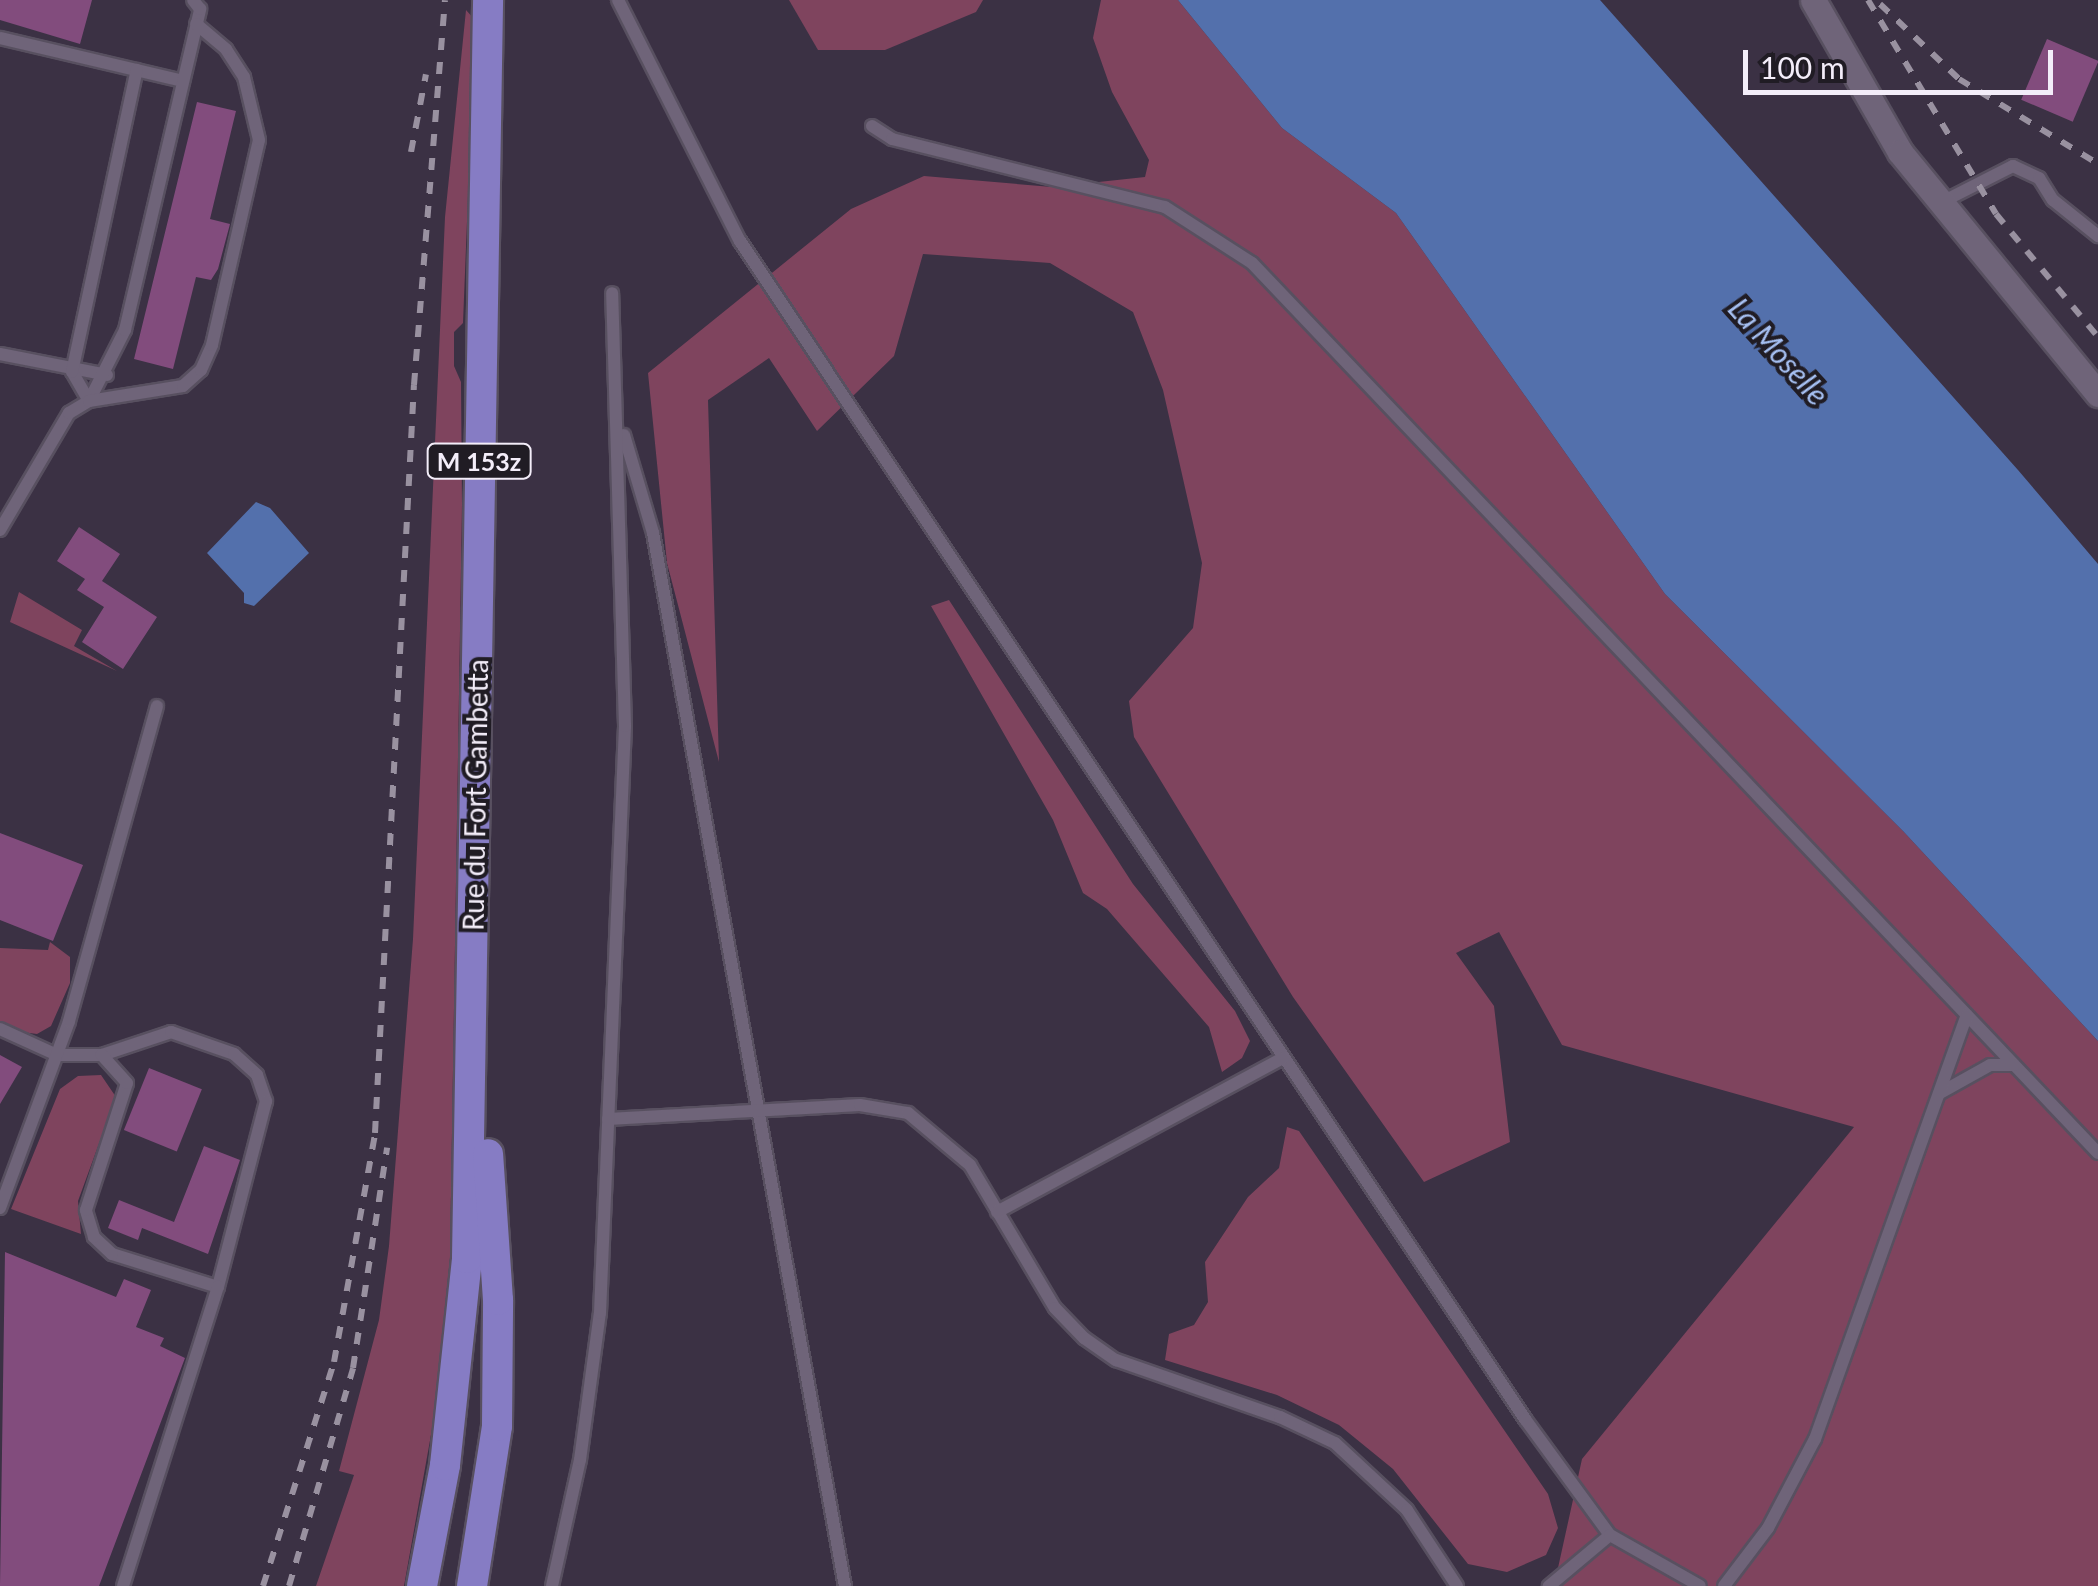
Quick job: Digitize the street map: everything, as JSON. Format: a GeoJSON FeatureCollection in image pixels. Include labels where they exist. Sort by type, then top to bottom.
{"type":"FeatureCollection","features":[{"type":"Feature","properties":{"kind":"main road","name":"Rue du Fort Gambetta"},"geometry":{"type":"LineString","coordinates":[[422,1586],[445,1465],[467,1258],[488,0]]}},
{"type":"Feature","properties":{"kind":"main road"},"geometry":{"type":"LineString","coordinates":[[472,1586],[496,1426],[498,1300],[487,1171],[489,1051],[473,922]]}},
{"type":"Feature","properties":{"kind":"street"},"geometry":{"type":"LineString","coordinates":[[1813,0],[1892,138],[1938,204],[2098,394]]}},
{"type":"Feature","properties":{"kind":"lane"},"geometry":{"type":"LineString","coordinates":[[89,401],[107,375],[126,330],[200,8],[193,0]]}},
{"type":"Feature","properties":{"kind":"lane"},"geometry":{"type":"LineString","coordinates":[[618,0],[740,241],[1566,1480],[1610,1535],[1700,1586]]}},
{"type":"Feature","properties":{"kind":"lane"},"geometry":{"type":"LineString","coordinates":[[0,530],[69,413],[89,401],[183,386],[201,370],[212,345],[260,140],[244,77],[226,49],[196,24]]}},
{"type":"Feature","properties":{"kind":"lane"},"geometry":{"type":"LineString","coordinates":[[0,38],[183,82]]}},
{"type":"Feature","properties":{"kind":"lane"},"geometry":{"type":"LineString","coordinates":[[89,401],[72,372],[137,70]]}},
{"type":"Feature","properties":{"kind":"lane"},"geometry":{"type":"LineString","coordinates":[[872,126],[892,139],[1166,207],[1252,262],[2098,1153]]}},
{"type":"Feature","properties":{"kind":"lane"},"geometry":{"type":"LineString","coordinates":[[1938,204],[2013,166],[2038,178],[2053,200],[2098,236]]}},
{"type":"Feature","properties":{"kind":"lane"},"geometry":{"type":"LineString","coordinates":[[552,1586],[594,1371],[608,1119],[625,726],[612,293]]}},
{"type":"Feature","properties":{"kind":"lane"},"geometry":{"type":"LineString","coordinates":[[0,354],[72,372],[107,375]]}},
{"type":"Feature","properties":{"kind":"lane"},"geometry":{"type":"LineString","coordinates":[[618,416],[653,533],[845,1586]]}},
{"type":"Feature","properties":{"kind":"lane"},"geometry":{"type":"LineString","coordinates":[[0,1208],[56,1055],[157,706]]}},
{"type":"Feature","properties":{"kind":"lane"},"geometry":{"type":"LineString","coordinates":[[1724,1586],[1768,1528],[1815,1439],[1966,1015]]}},
{"type":"Feature","properties":{"kind":"lane"},"geometry":{"type":"LineString","coordinates":[[0,1028],[56,1055],[102,1055],[171,1032],[234,1054],[258,1075],[266,1100],[218,1287],[123,1586]]}},
{"type":"Feature","properties":{"kind":"lane"},"geometry":{"type":"LineString","coordinates":[[102,1055],[127,1082],[86,1210],[94,1237],[112,1254],[218,1287]]}},
{"type":"Feature","properties":{"kind":"lane"},"geometry":{"type":"LineString","coordinates":[[997,1212],[1283,1058]]}},
{"type":"Feature","properties":{"kind":"lane"},"geometry":{"type":"LineString","coordinates":[[1938,1095],[1990,1065],[2014,1065]]}},
{"type":"Feature","properties":{"kind":"lane"},"geometry":{"type":"LineString","coordinates":[[608,1119],[760,1114],[860,1105],[908,1113],[970,1165],[1055,1308],[1084,1338],[1116,1360],[1280,1417],[1335,1443],[1389,1488],[1457,1586]]}},
{"type":"Feature","properties":{"kind":"lane"},"geometry":{"type":"LineString","coordinates":[[1549,1586],[1610,1535]]}},
{"type":"Feature","properties":{"kind":"shaded area"},"geometry":{"type":"Polygon","coordinates":[[[789,0],[983,0],[976,12],[885,50],[818,50],[789,0]]]}},
{"type":"Feature","properties":{"kind":"shaded area"},"geometry":{"type":"Polygon","coordinates":[[[1101,0],[1178,0],[1282,128],[1396,213],[1665,594],[1903,831],[2098,1041],[2098,1586],[1554,1586],[1582,1459],[1854,1127],[1562,1045],[1499,932],[1456,953],[1494,1006],[1510,1142],[1424,1182],[1293,997],[1134,737],[1129,701],[1193,628],[1202,563],[1163,390],[1133,312],[1050,263],[923,254],[894,356],[817,431],[769,358],[708,400],[719,762],[667,563],[648,373],[851,209],[924,176],[1052,187],[1145,177],[1149,160],[1112,92],[1093,38],[1101,0]]]}},
{"type":"Feature","properties":{"kind":"shaded area"},"geometry":{"type":"Polygon","coordinates":[[[466,10],[475,20],[463,323],[454,332],[454,366],[461,382],[462,505],[450,1258],[434,1418],[404,1586],[316,1586],[354,1475],[339,1471],[379,1320],[389,1246],[413,939],[445,217],[466,10]]]}},
{"type":"Feature","properties":{"kind":"shaded area"},"geometry":{"type":"Polygon","coordinates":[[[19,592],[82,630],[74,646],[117,671],[10,622],[19,592]]]}},
{"type":"Feature","properties":{"kind":"shaded area"},"geometry":{"type":"Polygon","coordinates":[[[949,600],[1133,884],[1235,1011],[1250,1041],[1242,1058],[1222,1072],[1209,1027],[1107,909],[1083,893],[1053,820],[931,606],[949,600]]]}},
{"type":"Feature","properties":{"kind":"shaded area"},"geometry":{"type":"Polygon","coordinates":[[[50,942],[70,957],[70,983],[51,1026],[37,1034],[15,1031],[0,1022],[0,948],[48,950],[50,942]]]}},
{"type":"Feature","properties":{"kind":"shaded area"},"geometry":{"type":"Polygon","coordinates":[[[101,1075],[116,1097],[78,1201],[81,1234],[11,1209],[60,1089],[78,1076],[101,1075]]]}},
{"type":"Feature","properties":{"kind":"shaded area"},"geometry":{"type":"Polygon","coordinates":[[[1287,1127],[1299,1131],[1548,1494],[1558,1528],[1546,1555],[1507,1572],[1468,1564],[1393,1469],[1339,1425],[1277,1395],[1165,1360],[1169,1334],[1194,1325],[1208,1302],[1205,1262],[1248,1197],[1279,1168],[1287,1127]]]}},
{"type":"Feature","properties":{"kind":"water","name":"La Moselle"},"geometry":{"type":"Polygon","coordinates":[[[1178,0],[1600,0],[2018,470],[2098,564],[2098,1041],[1903,831],[1665,594],[1396,213],[1282,128],[1178,0]]]}},
{"type":"Feature","properties":{"kind":"water"},"geometry":{"type":"Polygon","coordinates":[[[256,502],[270,508],[309,553],[254,606],[244,603],[244,593],[207,553],[256,502]]]}},
{"type":"Feature","properties":{"kind":"building"},"geometry":{"type":"Polygon","coordinates":[[[0,0],[92,0],[80,44],[0,20],[0,0]]]}},
{"type":"Feature","properties":{"kind":"building"},"geometry":{"type":"Polygon","coordinates":[[[2047,39],[2098,61],[2073,122],[2021,100],[2047,39]]]}},
{"type":"Feature","properties":{"kind":"building"},"geometry":{"type":"Polygon","coordinates":[[[197,102],[236,111],[210,219],[230,224],[218,269],[211,280],[196,277],[173,369],[134,359],[197,102]]]}},
{"type":"Feature","properties":{"kind":"building"},"geometry":{"type":"Polygon","coordinates":[[[79,527],[120,554],[102,581],[157,617],[123,669],[82,642],[104,607],[77,590],[85,579],[57,561],[79,527]]]}},
{"type":"Feature","properties":{"kind":"building"},"geometry":{"type":"Polygon","coordinates":[[[0,833],[83,865],[53,941],[0,920],[0,833]]]}},
{"type":"Feature","properties":{"kind":"building"},"geometry":{"type":"Polygon","coordinates":[[[0,1055],[22,1067],[0,1104],[0,1055]]]}},
{"type":"Feature","properties":{"kind":"building"},"geometry":{"type":"Polygon","coordinates":[[[149,1068],[202,1089],[177,1151],[124,1130],[149,1068]]]}},
{"type":"Feature","properties":{"kind":"building"},"geometry":{"type":"Polygon","coordinates":[[[204,1146],[240,1160],[208,1254],[142,1228],[138,1240],[108,1228],[119,1200],[174,1222],[204,1146]]]}},
{"type":"Feature","properties":{"kind":"building"},"geometry":{"type":"Polygon","coordinates":[[[5,1252],[116,1297],[124,1279],[151,1290],[136,1327],[164,1338],[160,1346],[185,1358],[99,1586],[0,1586],[5,1252]]]}},
{"type":"Feature","properties":{"kind":"railway"},"geometry":{"type":"LineString","coordinates":[[263,1586],[334,1362],[375,1133],[414,385],[445,0]]}},
{"type":"Feature","properties":{"kind":"railway"},"geometry":{"type":"LineString","coordinates":[[1868,0],[1996,214],[2098,337]]}},
{"type":"Feature","properties":{"kind":"railway"},"geometry":{"type":"LineString","coordinates":[[1880,4],[1959,79],[2098,164]]}},
{"type":"Feature","properties":{"kind":"railway"},"geometry":{"type":"LineString","coordinates":[[411,152],[426,74]]}},
{"type":"Feature","properties":{"kind":"railway"},"geometry":{"type":"LineString","coordinates":[[289,1586],[353,1368],[387,1148]]}}]}
